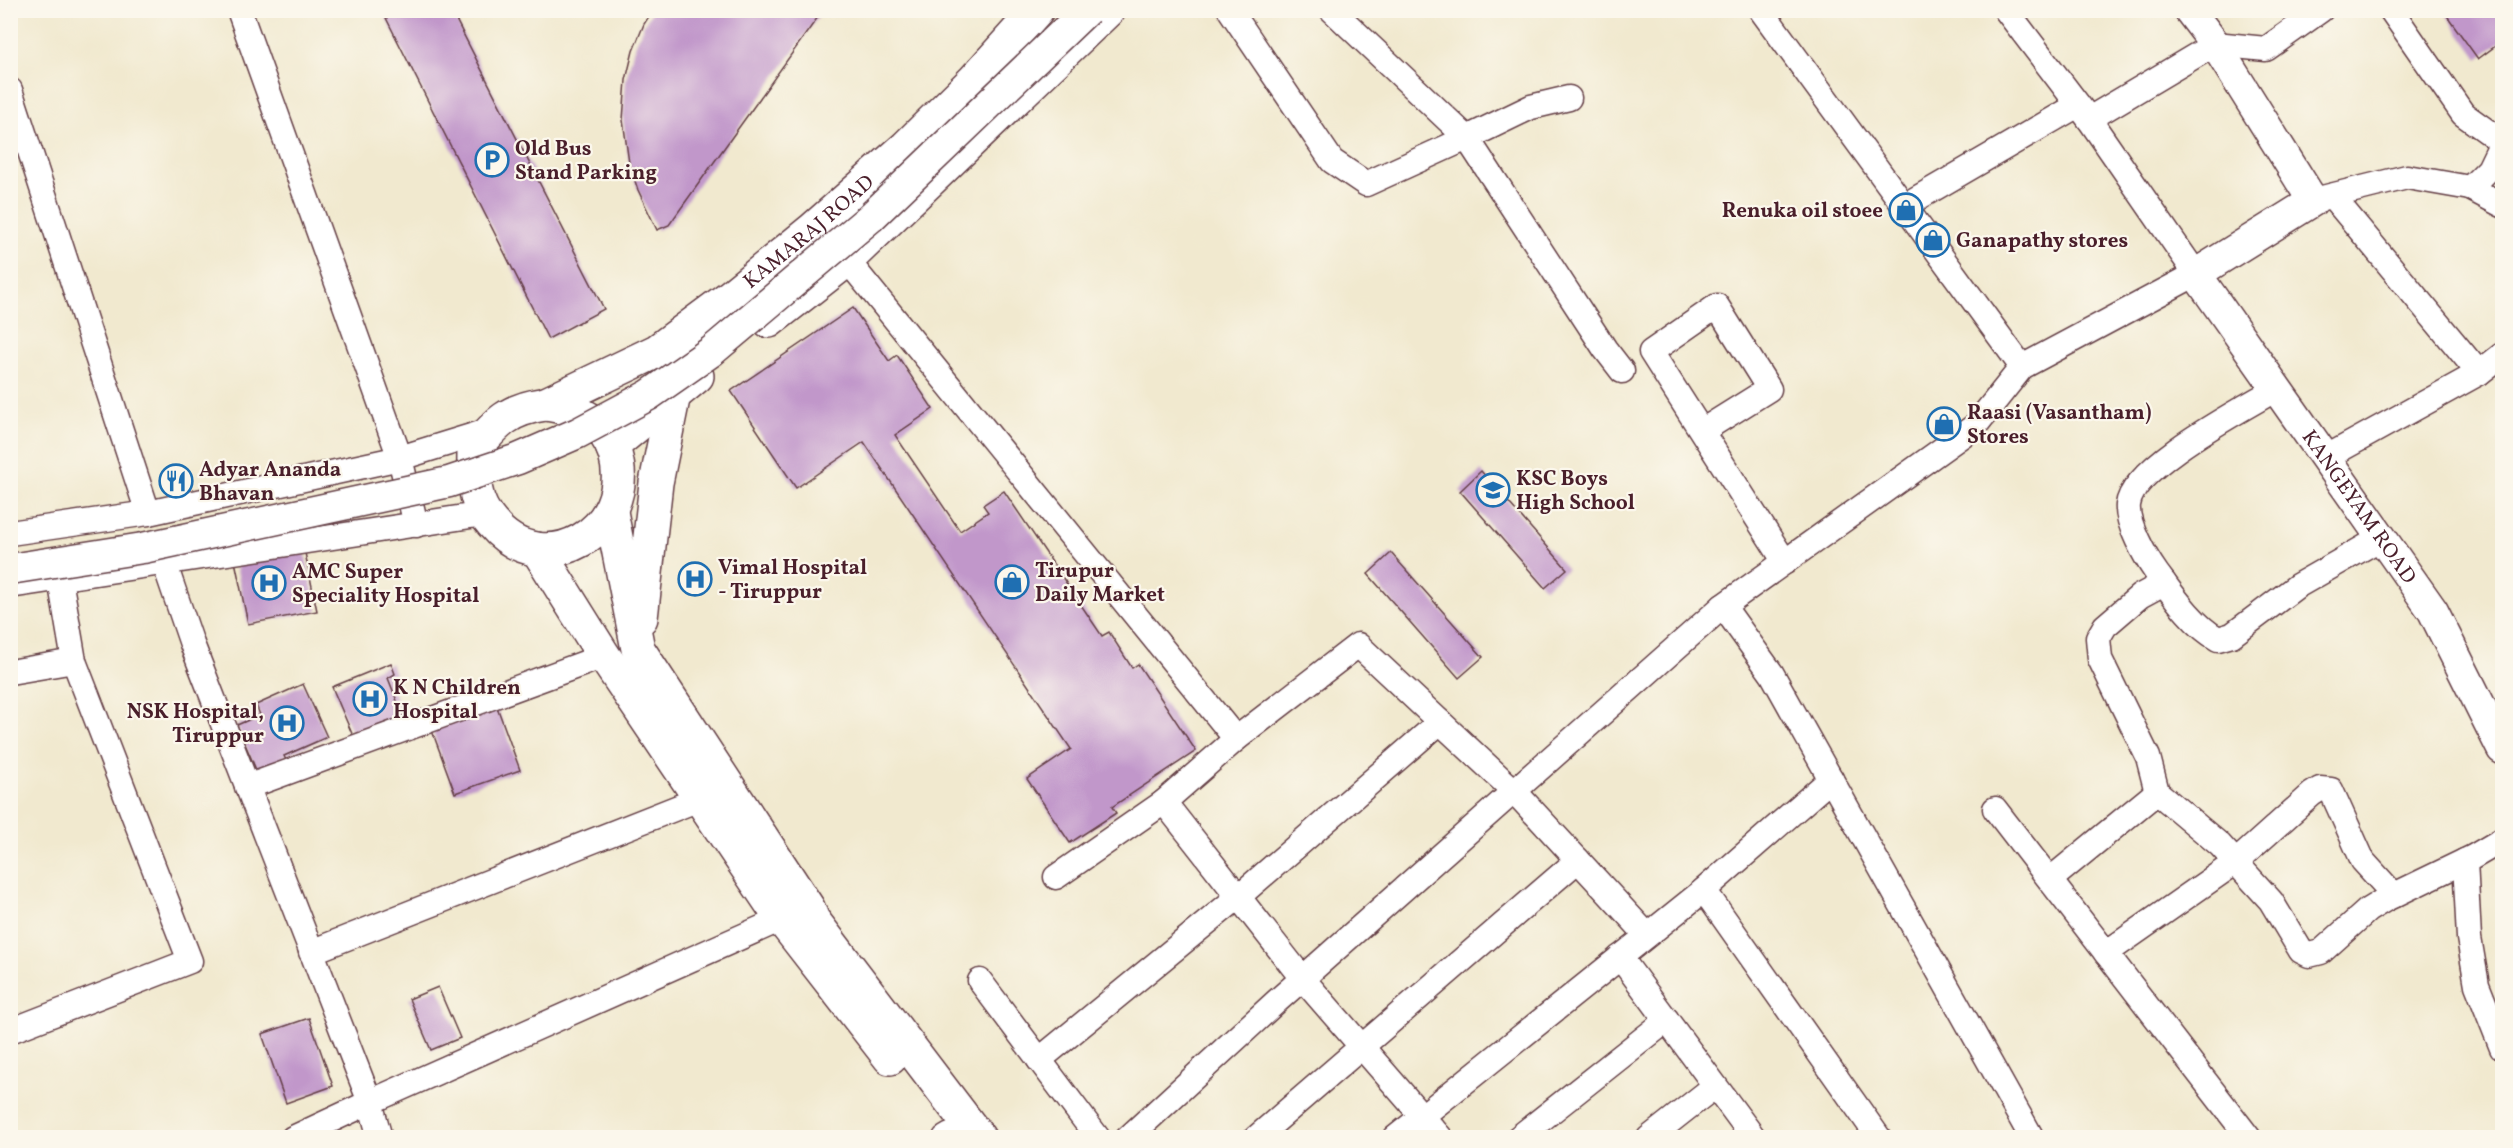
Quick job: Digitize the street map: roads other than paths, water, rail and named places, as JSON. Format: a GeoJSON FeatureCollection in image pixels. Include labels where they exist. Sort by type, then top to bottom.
{"type":"FeatureCollection","features":[{"type":"Feature","properties":{"kind":"highway","name":"KAMARAJ ROAD"},"geometry":{"type":"LineString","coordinates":[[546,404],[657,351],[749,282],[906,147],[974,80],[1037,10]]}},
{"type":"Feature","properties":{"kind":"highway"},"geometry":{"type":"LineString","coordinates":[[612,446],[674,394],[847,260],[1108,10]]}},
{"type":"Feature","properties":{"kind":"highway"},"geometry":{"type":"LineString","coordinates":[[638,649],[656,483],[674,394],[657,351]]}},
{"type":"Feature","properties":{"kind":"highway"},"geometry":{"type":"LineString","coordinates":[[546,404],[566,406],[585,415],[601,428],[612,446],[619,468],[618,491],[611,512],[597,529],[580,542],[559,549],[537,549],[516,543],[498,531],[484,514],[476,493],[474,450],[491,430],[506,416],[525,407],[546,404]]}},
{"type":"Feature","properties":{"kind":"highway"},"geometry":{"type":"LineString","coordinates":[[611,512],[638,649],[795,913]]}},
{"type":"Feature","properties":{"kind":"highway"},"geometry":{"type":"LineString","coordinates":[[537,549],[604,656],[699,799],[795,913],[957,1137]]}},
{"type":"Feature","properties":{"kind":"main road"},"geometry":{"type":"LineString","coordinates":[[10,552],[114,540],[304,499],[447,464],[512,443],[566,420],[654,371],[704,338],[855,212],[1062,10]]}},
{"type":"Feature","properties":{"kind":"main road"},"geometry":{"type":"LineString","coordinates":[[10,570],[143,548],[449,482],[518,459],[578,434],[649,395],[712,351],[870,218],[1087,10]]}},
{"type":"Feature","properties":{"kind":"main road"},"geometry":{"type":"LineString","coordinates":[[2189,10],[2323,198],[2196,274]]}},
{"type":"Feature","properties":{"kind":"main road","name":"KANGEYAM ROAD"},"geometry":{"type":"LineString","coordinates":[[2196,274],[2433,611],[2502,749]]}},
{"type":"Feature","properties":{"kind":"street"},"geometry":{"type":"LineString","coordinates":[[239,10],[400,458],[416,525]]}},
{"type":"Feature","properties":{"kind":"street"},"geometry":{"type":"LineString","coordinates":[[1230,10],[1332,160],[1366,184],[1531,107],[1569,98]]}},
{"type":"Feature","properties":{"kind":"street"},"geometry":{"type":"LineString","coordinates":[[1332,10],[1467,138],[1605,349],[1622,371]]}},
{"type":"Feature","properties":{"kind":"street"},"geometry":{"type":"LineString","coordinates":[[1761,10],[2022,367]]}},
{"type":"Feature","properties":{"kind":"street"},"geometry":{"type":"LineString","coordinates":[[1128,1137],[1302,978],[1723,606],[1976,426],[2022,367],[2196,274],[2083,112],[2006,10]]}},
{"type":"Feature","properties":{"kind":"street"},"geometry":{"type":"LineString","coordinates":[[1904,206],[2215,44],[2266,49],[2321,10]]}},
{"type":"Feature","properties":{"kind":"street"},"geometry":{"type":"LineString","coordinates":[[2391,10],[2463,114],[2502,142],[2489,169],[2470,188]]}},
{"type":"Feature","properties":{"kind":"street"},"geometry":{"type":"LineString","coordinates":[[10,90],[20,150],[148,513]]}},
{"type":"Feature","properties":{"kind":"street"},"geometry":{"type":"LineString","coordinates":[[2479,373],[2323,198],[2407,177],[2470,188],[2502,205]]}},
{"type":"Feature","properties":{"kind":"street"},"geometry":{"type":"LineString","coordinates":[[847,260],[1236,739]]}},
{"type":"Feature","properties":{"kind":"street"},"geometry":{"type":"LineString","coordinates":[[1702,431],[1769,389],[1717,306],[1651,352],[1785,562]]}},
{"type":"Feature","properties":{"kind":"street"},"geometry":{"type":"LineString","coordinates":[[2325,458],[2479,373],[2502,355]]}},
{"type":"Feature","properties":{"kind":"street"},"geometry":{"type":"LineString","coordinates":[[2276,389],[2170,454],[2133,491],[2127,506],[2131,524],[2148,561],[2205,631],[2218,639],[2232,634],[2297,586],[2381,538]]}},
{"type":"Feature","properties":{"kind":"street"},"geometry":{"type":"LineString","coordinates":[[10,533],[148,513],[400,458],[491,430]]}},
{"type":"Feature","properties":{"kind":"street"},"geometry":{"type":"LineString","coordinates":[[10,586],[484,514]]}},
{"type":"Feature","properties":{"kind":"street"},"geometry":{"type":"LineString","coordinates":[[164,562],[192,644],[370,1102],[380,1137]]}},
{"type":"Feature","properties":{"kind":"street"},"geometry":{"type":"LineString","coordinates":[[10,1031],[190,961],[74,661],[60,579]]}},
{"type":"Feature","properties":{"kind":"street"},"geometry":{"type":"LineString","coordinates":[[2164,583],[2122,609],[2105,626],[2098,638],[2100,659],[2148,757],[2157,792],[2220,845],[2236,862],[2271,901],[2301,951],[2309,956],[2321,952],[2368,910],[2502,840]]}},
{"type":"Feature","properties":{"kind":"street"},"geometry":{"type":"LineString","coordinates":[[1723,606],[1772,674],[2032,1137]]}},
{"type":"Feature","properties":{"kind":"street"},"geometry":{"type":"LineString","coordinates":[[1056,877],[1164,802],[1236,739],[1358,645],[1515,792],[1647,935]]}},
{"type":"Feature","properties":{"kind":"street"},"geometry":{"type":"LineString","coordinates":[[247,787],[604,656]]}},
{"type":"Feature","properties":{"kind":"street"},"geometry":{"type":"LineString","coordinates":[[10,672],[74,661]]}},
{"type":"Feature","properties":{"kind":"street"},"geometry":{"type":"LineString","coordinates":[[1040,1060],[1238,897],[1440,722]]}},
{"type":"Feature","properties":{"kind":"street"},"geometry":{"type":"LineString","coordinates":[[1395,1137],[1704,890],[1831,779]]}},
{"type":"Feature","properties":{"kind":"street"},"geometry":{"type":"LineString","coordinates":[[2106,953],[2236,862],[2320,789],[2331,790],[2363,861],[2394,895]]}},
{"type":"Feature","properties":{"kind":"street"},"geometry":{"type":"LineString","coordinates":[[2051,879],[2157,792]]}},
{"type":"Feature","properties":{"kind":"street"},"geometry":{"type":"LineString","coordinates":[[311,952],[699,799]]}},
{"type":"Feature","properties":{"kind":"street"},"geometry":{"type":"LineString","coordinates":[[1164,802],[1302,978],[1441,1137]]}},
{"type":"Feature","properties":{"kind":"street"},"geometry":{"type":"LineString","coordinates":[[1995,809],[2249,1137]]}},
{"type":"Feature","properties":{"kind":"street"},"geometry":{"type":"LineString","coordinates":[[1256,1137],[1578,860]]}},
{"type":"Feature","properties":{"kind":"street"},"geometry":{"type":"LineString","coordinates":[[2465,861],[2469,938],[2477,985],[2502,1048]]}},
{"type":"Feature","properties":{"kind":"street"},"geometry":{"type":"LineString","coordinates":[[1704,890],[1879,1137]]}},
{"type":"Feature","properties":{"kind":"street"},"geometry":{"type":"LineString","coordinates":[[293,1137],[795,913]]}},
{"type":"Feature","properties":{"kind":"street"},"geometry":{"type":"LineString","coordinates":[[1620,957],[1754,1137]]}},
{"type":"Feature","properties":{"kind":"street"},"geometry":{"type":"LineString","coordinates":[[980,981],[1098,1137]]}},
{"type":"Feature","properties":{"kind":"street"},"geometry":{"type":"LineString","coordinates":[[1518,1137],[1667,1020]]}},
{"type":"Feature","properties":{"kind":"street"},"geometry":{"type":"LineString","coordinates":[[1649,1137],[1715,1086]]}},
{"type":"Feature","properties":{"kind":"place","name":"Old Bus Stand Parking"},"geometry":{"type":"Point","coordinates":[492,160]}},
{"type":"Feature","properties":{"kind":"place","name":"Renuka oil stoee"},"geometry":{"type":"Point","coordinates":[1906,210]}},
{"type":"Feature","properties":{"kind":"place","name":"Ganapathy stores"},"geometry":{"type":"Point","coordinates":[1933,240]}},
{"type":"Feature","properties":{"kind":"place","name":"Raasi (Vasantham) Stores"},"geometry":{"type":"Point","coordinates":[1944,424]}},
{"type":"Feature","properties":{"kind":"place","name":"Adyar Ananda Bhavan"},"geometry":{"type":"Point","coordinates":[176,481]}},
{"type":"Feature","properties":{"kind":"place","name":"KSC Boys High School"},"geometry":{"type":"Point","coordinates":[1493,490]}},
{"type":"Feature","properties":{"kind":"place","name":"Vimal Hospital - Tiruppur"},"geometry":{"type":"Point","coordinates":[695,579]}},
{"type":"Feature","properties":{"kind":"place","name":"Tirupur Daily Market"},"geometry":{"type":"Point","coordinates":[1012,582]}},
{"type":"Feature","properties":{"kind":"place","name":"AMC Super Speciality Hospital"},"geometry":{"type":"Point","coordinates":[269,583]}},
{"type":"Feature","properties":{"kind":"place","name":"K N Children Hospital"},"geometry":{"type":"Point","coordinates":[370,699]}},
{"type":"Feature","properties":{"kind":"place","name":"NSK Hospital, Tiruppur"},"geometry":{"type":"Point","coordinates":[287,723]}}]}
